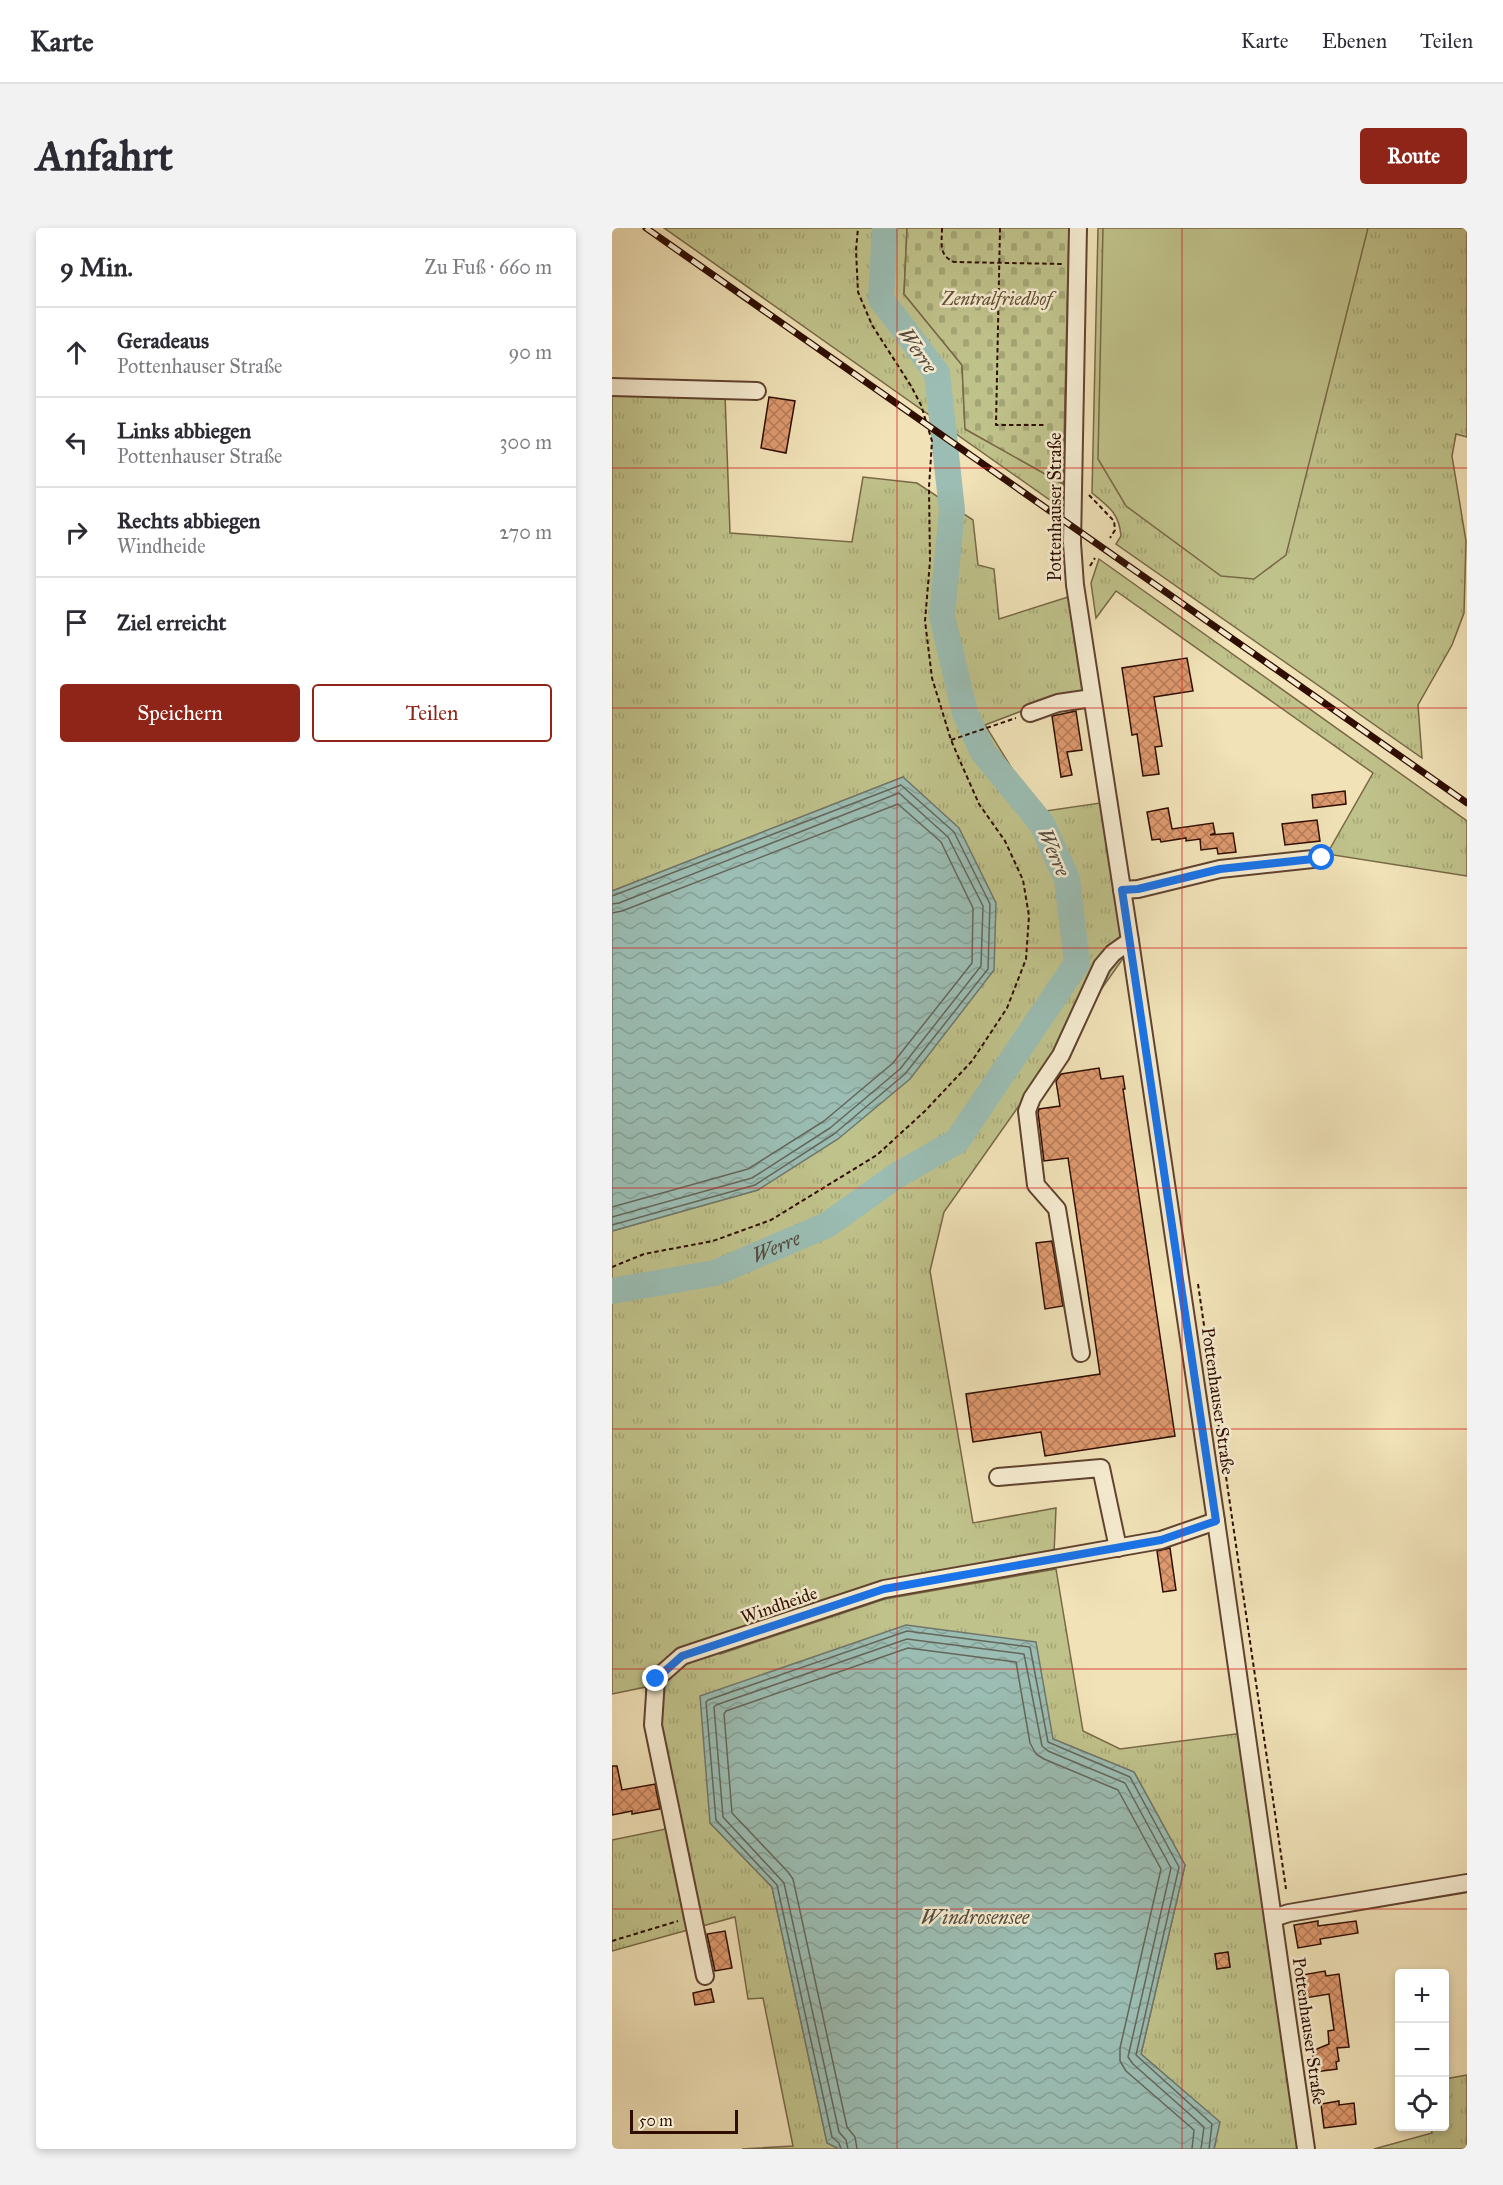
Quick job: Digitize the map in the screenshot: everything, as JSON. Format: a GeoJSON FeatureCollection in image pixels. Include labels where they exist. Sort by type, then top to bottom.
{"type":"FeatureCollection","features":[{"type":"Feature","properties":{"kind":"street","name":"Pottenhauser Straße"},"geometry":{"type":"LineString","coordinates":[[1078,228],[1072,543],[1075,585],[1216,1521],[1306,2149]]}},
{"type":"Feature","properties":{"kind":"street"},"geometry":{"type":"LineString","coordinates":[[612,387],[757,391]]}},
{"type":"Feature","properties":{"kind":"street"},"geometry":{"type":"LineString","coordinates":[[1030,713],[1058,703],[1092,698]]}},
{"type":"Feature","properties":{"kind":"street"},"geometry":{"type":"LineString","coordinates":[[1122,890],[1138,889],[1220,869],[1322,858]]}},
{"type":"Feature","properties":{"kind":"street"},"geometry":{"type":"LineString","coordinates":[[1081,1353],[1057,1209],[1036,1185],[1027,1111],[1032,1098],[1061,1055],[1102,966],[1113,953],[1130,941]]}},
{"type":"Feature","properties":{"kind":"street"},"geometry":{"type":"LineString","coordinates":[[998,1477],[1101,1468],[1118,1548]]}},
{"type":"Feature","properties":{"kind":"street","name":"Windheide"},"geometry":{"type":"LineString","coordinates":[[705,1976],[653,1725],[656,1679],[682,1656],[884,1589],[1161,1540],[1216,1521]]}},
{"type":"Feature","properties":{"kind":"street"},"geometry":{"type":"LineString","coordinates":[[1273,1918],[1289,1913],[1467,1883]]}},
{"type":"Feature","properties":{"kind":"path"},"geometry":{"type":"LineString","coordinates":[[612,1267],[644,1254],[713,1241],[771,1220],[877,1155],[925,1111],[972,1061],[1007,1008],[1026,959],[1029,916],[1023,880],[1005,841],[979,804],[951,740],[932,678],[925,621],[930,561],[929,487],[932,441],[921,405],[872,325],[858,292],[856,250],[858,228]]}},
{"type":"Feature","properties":{"kind":"path"},"geometry":{"type":"LineString","coordinates":[[942,228],[942,252],[946,259],[954,262],[1077,265]]}},
{"type":"Feature","properties":{"kind":"path"},"geometry":{"type":"LineString","coordinates":[[1000,228],[996,425],[1044,425]]}},
{"type":"Feature","properties":{"kind":"path"},"geometry":{"type":"LineString","coordinates":[[1088,494],[1114,521],[1115,530],[1110,538]]}},
{"type":"Feature","properties":{"kind":"path"},"geometry":{"type":"LineString","coordinates":[[951,740],[1030,713]]}},
{"type":"Feature","properties":{"kind":"path"},"geometry":{"type":"LineString","coordinates":[[612,1941],[693,1917]]}},
{"type":"Feature","properties":{"kind":"green space"},"geometry":{"type":"Polygon","coordinates":[[[664,228],[907,228],[904,294],[962,365],[965,429],[1063,484],[1064,510],[664,228]]]}},
{"type":"Feature","properties":{"kind":"green space","name":"Zentralfriedhof"},"geometry":{"type":"Polygon","coordinates":[[[907,228],[1069,228],[1063,484],[965,429],[962,365],[904,294],[907,228]]]}},
{"type":"Feature","properties":{"kind":"green space"},"geometry":{"type":"Polygon","coordinates":[[[1098,228],[1467,228],[1467,437],[1456,434],[1452,456],[1466,541],[1464,613],[1452,645],[1418,705],[1422,758],[1116,544],[1121,536],[1118,522],[1108,507],[1092,493],[1098,228]]]}},
{"type":"Feature","properties":{"kind":"green space"},"geometry":{"type":"Polygon","coordinates":[[[1103,228],[1368,228],[1286,555],[1254,579],[1221,576],[1126,506],[1098,459],[1103,228]]]}},
{"type":"Feature","properties":{"kind":"green space"},"geometry":{"type":"Polygon","coordinates":[[[612,392],[725,395],[730,533],[852,542],[863,477],[917,483],[973,520],[978,565],[994,569],[999,619],[1068,597],[1083,691],[1040,704],[985,725],[1039,812],[1100,803],[1124,957],[944,1212],[930,1271],[973,1523],[1056,1508],[1054,1554],[711,1639],[720,1654],[885,1599],[1056,1569],[1083,1731],[1120,1749],[1243,1733],[1299,2149],[1214,2149],[1219,2122],[1141,2054],[1185,1865],[1134,1772],[1053,1739],[710,1823],[772,1887],[827,2142],[839,2149],[742,2149],[793,2146],[763,1998],[748,1999],[735,1917],[612,1951],[612,1840],[666,1829],[647,1740],[646,1687],[612,1694],[612,1231],[758,1190],[903,777],[612,891],[612,392]],[[1228,1952],[1215,1954],[1217,1969],[1230,1967],[1228,1952]]]}},
{"type":"Feature","properties":{"kind":"green space"},"geometry":{"type":"Polygon","coordinates":[[[1099,559],[1467,821],[1467,876],[1327,854],[1373,773],[1116,591],[1096,618],[1091,583],[1099,559]]]}},
{"type":"Feature","properties":{"kind":"green space"},"geometry":{"type":"Polygon","coordinates":[[[1467,2075],[1467,2149],[1374,2149],[1432,2133],[1432,2131],[1449,2131],[1449,2078],[1467,2075]]]}},
{"type":"Feature","properties":{"kind":"water"},"geometry":{"type":"Polygon","coordinates":[[[903,777],[959,828],[996,903],[994,970],[910,1079],[838,1139],[758,1190],[612,1231],[612,891],[903,777]]]}},
{"type":"Feature","properties":{"kind":"water","name":"Windrosensee"},"geometry":{"type":"Polygon","coordinates":[[[906,1625],[1036,1642],[1053,1739],[1134,1772],[1185,1865],[1141,2054],[1220,2122],[1214,2149],[839,2149],[827,2143],[772,1887],[710,1823],[700,1696],[906,1625]]]}},
{"type":"Feature","properties":{"kind":"building"},"geometry":{"type":"Polygon","coordinates":[[[769,397],[795,401],[786,453],[761,448],[769,397]]]}},
{"type":"Feature","properties":{"kind":"building"},"geometry":{"type":"Polygon","coordinates":[[[1187,658],[1193,691],[1154,697],[1162,746],[1155,747],[1159,774],[1143,776],[1137,734],[1132,735],[1122,668],[1187,658]]]}},
{"type":"Feature","properties":{"kind":"building"},"geometry":{"type":"Polygon","coordinates":[[[1076,711],[1082,750],[1067,752],[1072,775],[1061,777],[1052,716],[1076,711]]]}},
{"type":"Feature","properties":{"kind":"building"},"geometry":{"type":"Polygon","coordinates":[[[1345,791],[1346,804],[1313,808],[1312,795],[1345,791]]]}},
{"type":"Feature","properties":{"kind":"building"},"geometry":{"type":"Polygon","coordinates":[[[1168,808],[1172,829],[1213,823],[1215,833],[1210,835],[1233,833],[1236,852],[1218,854],[1217,848],[1201,850],[1200,839],[1186,841],[1186,838],[1161,842],[1160,839],[1152,840],[1147,812],[1168,808]]]}},
{"type":"Feature","properties":{"kind":"building"},"geometry":{"type":"Polygon","coordinates":[[[1317,820],[1320,841],[1285,845],[1282,824],[1317,820]]]}},
{"type":"Feature","properties":{"kind":"building"},"geometry":{"type":"Polygon","coordinates":[[[1099,1068],[1101,1079],[1123,1076],[1125,1089],[1123,1089],[1175,1436],[1045,1456],[1041,1432],[973,1442],[966,1394],[1100,1374],[1068,1158],[1044,1161],[1038,1112],[1039,1109],[1060,1106],[1056,1081],[1061,1074],[1099,1068]]]}},
{"type":"Feature","properties":{"kind":"building"},"geometry":{"type":"Polygon","coordinates":[[[1052,1241],[1063,1306],[1045,1309],[1036,1243],[1052,1241]]]}},
{"type":"Feature","properties":{"kind":"building"},"geometry":{"type":"Polygon","coordinates":[[[1170,1548],[1176,1590],[1163,1592],[1157,1551],[1170,1548]]]}},
{"type":"Feature","properties":{"kind":"building"},"geometry":{"type":"Polygon","coordinates":[[[612,1766],[617,1766],[622,1790],[655,1784],[660,1809],[612,1815],[612,1766]]]}},
{"type":"Feature","properties":{"kind":"building"},"geometry":{"type":"Polygon","coordinates":[[[1318,1921],[1318,1926],[1356,1921],[1358,1933],[1320,1939],[1321,1944],[1298,1948],[1294,1925],[1318,1921]]]}},
{"type":"Feature","properties":{"kind":"building"},"geometry":{"type":"Polygon","coordinates":[[[725,1931],[732,1968],[715,1971],[707,1934],[725,1931]]]}},
{"type":"Feature","properties":{"kind":"building"},"geometry":{"type":"Polygon","coordinates":[[[1228,1952],[1230,1967],[1217,1969],[1215,1954],[1228,1952]]]}},
{"type":"Feature","properties":{"kind":"building"},"geometry":{"type":"Polygon","coordinates":[[[1325,1971],[1326,1976],[1339,1974],[1349,2047],[1337,2048],[1339,2061],[1336,2062],[1337,2069],[1315,2072],[1312,2051],[1329,2044],[1328,2031],[1334,2030],[1329,1994],[1305,1998],[1302,1975],[1325,1971]]]}},
{"type":"Feature","properties":{"kind":"building"},"geometry":{"type":"Polygon","coordinates":[[[711,1989],[714,2002],[695,2005],[693,1993],[711,1989]]]}},
{"type":"Feature","properties":{"kind":"building"},"geometry":{"type":"Polygon","coordinates":[[[1339,2101],[1339,2105],[1354,2103],[1356,2124],[1324,2128],[1321,2104],[1339,2101]]]}},
{"type":"Feature","properties":{"kind":"waterway","name":"Werre"},"geometry":{"type":"LineString","coordinates":[[612,1291],[715,1273],[827,1225],[896,1176],[957,1141],[1077,963],[1067,879],[1042,824],[983,752],[965,713],[942,616],[952,510],[937,373],[881,299],[885,228]]}},
{"type":"Feature","properties":{"kind":"railway"},"geometry":{"type":"LineString","coordinates":[[646,228],[1467,803]]}},
{"type":"Feature","properties":{"kind":"route"},"geometry":{"type":"LineString","coordinates":[[656,1679],[682,1656],[884,1589],[1161,1540],[1216,1521],[1122,890],[1138,889],[1220,869],[1322,858]]}}]}
